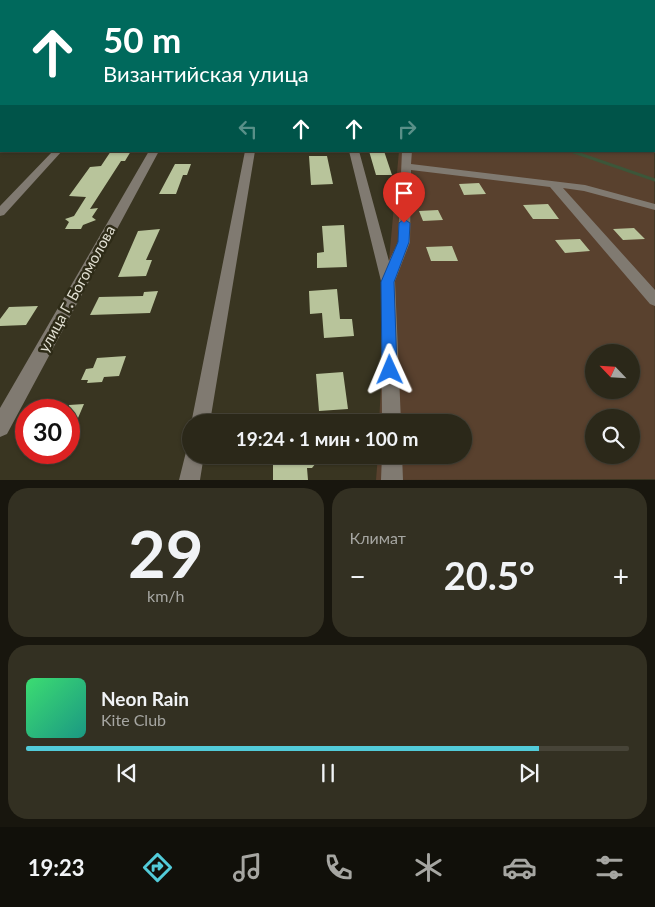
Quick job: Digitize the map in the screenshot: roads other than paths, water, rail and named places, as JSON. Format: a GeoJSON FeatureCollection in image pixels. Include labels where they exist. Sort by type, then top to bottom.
{"type":"FeatureCollection","features":[{"type":"Feature","properties":{"kind":"street"},"geometry":{"type":"LineString","coordinates":[[0,213],[57,152]]}},
{"type":"Feature","properties":{"kind":"street","name":"улица Г. Богомолова"},"geometry":{"type":"LineString","coordinates":[[0,427],[153,152]]}},
{"type":"Feature","properties":{"kind":"street"},"geometry":{"type":"LineString","coordinates":[[201,414],[250,152]]}},
{"type":"Feature","properties":{"kind":"street"},"geometry":{"type":"LineString","coordinates":[[354,152],[388,282],[391,414]]}},
{"type":"Feature","properties":{"kind":"street"},"geometry":{"type":"LineString","coordinates":[[388,282],[404,242],[407,152]]}},
{"type":"Feature","properties":{"kind":"street"},"geometry":{"type":"LineString","coordinates":[[406,166],[585,188],[655,207]]}},
{"type":"Feature","properties":{"kind":"street"},"geometry":{"type":"LineString","coordinates":[[553,184],[655,300]]}},
{"type":"Feature","properties":{"kind":"street"},"geometry":{"type":"LineString","coordinates":[[189,480],[192,464]]}},
{"type":"Feature","properties":{"kind":"street"},"geometry":{"type":"LineString","coordinates":[[392,464],[392,480]]}},
{"type":"Feature","properties":{"kind":"waterway"},"geometry":{"type":"LineString","coordinates":[[574,152],[655,180]]}}]}
